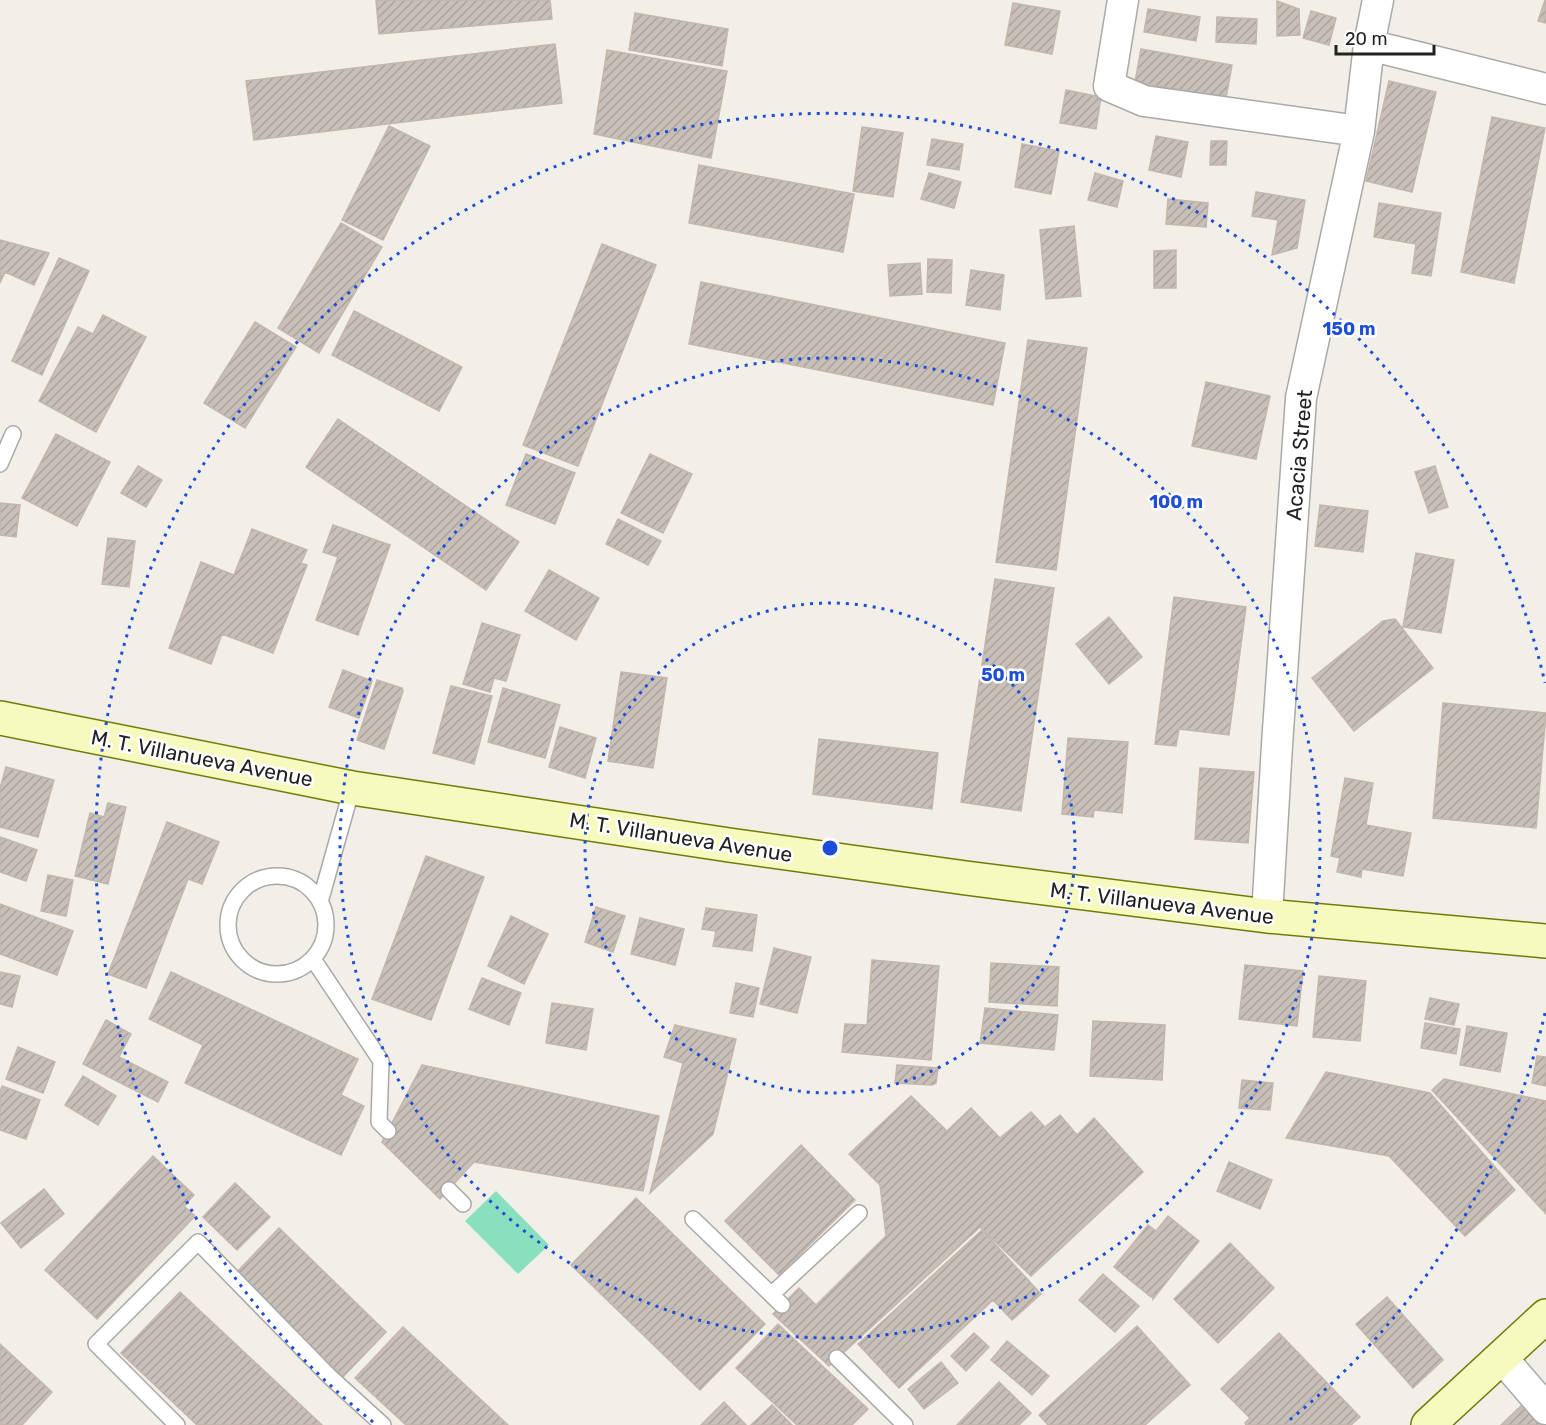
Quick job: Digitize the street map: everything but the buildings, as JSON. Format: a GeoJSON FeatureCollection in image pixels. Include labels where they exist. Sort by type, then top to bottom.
{"type":"FeatureCollection","features":[{"type":"Feature","properties":{"kind":"main road","name":"M. T. Villanueva Avenue"},"geometry":{"type":"LineString","coordinates":[[0,718],[352,788],[729,845],[1267,916],[1546,941]]}},
{"type":"Feature","properties":{"kind":"main road"},"geometry":{"type":"LineString","coordinates":[[1428,1425],[1546,1316]]}},
{"type":"Feature","properties":{"kind":"street"},"geometry":{"type":"LineString","coordinates":[[1123,0],[1109,86],[1144,101],[1359,131]]}},
{"type":"Feature","properties":{"kind":"street","name":"Acacia Street"},"geometry":{"type":"LineString","coordinates":[[1267,916],[1301,398],[1359,131],[1369,45],[1378,0]]}},
{"type":"Feature","properties":{"kind":"street"},"geometry":{"type":"LineString","coordinates":[[1369,45],[1546,89]]}},
{"type":"Feature","properties":{"kind":"street"},"geometry":{"type":"LineString","coordinates":[[1502,1358],[1546,1408]]}},
{"type":"Feature","properties":{"kind":"lane"},"geometry":{"type":"LineString","coordinates":[[0,464],[13,434]]}},
{"type":"Feature","properties":{"kind":"lane"},"geometry":{"type":"LineString","coordinates":[[321,902],[352,788]]}},
{"type":"Feature","properties":{"kind":"lane"},"geometry":{"type":"LineString","coordinates":[[283,876],[311,889],[321,902],[326,916],[326,932],[322,947],[313,959],[300,969],[286,974],[270,974],[255,969],[243,961],[234,948],[228,934],[228,918],[232,904],[253,882],[267,877],[283,876]]}},
{"type":"Feature","properties":{"kind":"lane"},"geometry":{"type":"LineString","coordinates":[[313,959],[381,1061],[379,1122],[388,1131]]}},
{"type":"Feature","properties":{"kind":"lane"},"geometry":{"type":"LineString","coordinates":[[449,1190],[464,1204]]}},
{"type":"Feature","properties":{"kind":"lane"},"geometry":{"type":"LineString","coordinates":[[693,1219],[777,1300],[859,1213]]}},
{"type":"Feature","properties":{"kind":"lane"},"geometry":{"type":"LineString","coordinates":[[177,1425],[96,1344],[198,1242],[330,1376],[383,1425]]}},
{"type":"Feature","properties":{"kind":"lane"},"geometry":{"type":"LineString","coordinates":[[837,1358],[905,1425]]}},
{"type":"Feature","properties":{"kind":"green space"},"geometry":{"type":"Polygon","coordinates":[[[496,1191],[549,1245],[518,1274],[465,1221],[496,1191]]]}}]}
